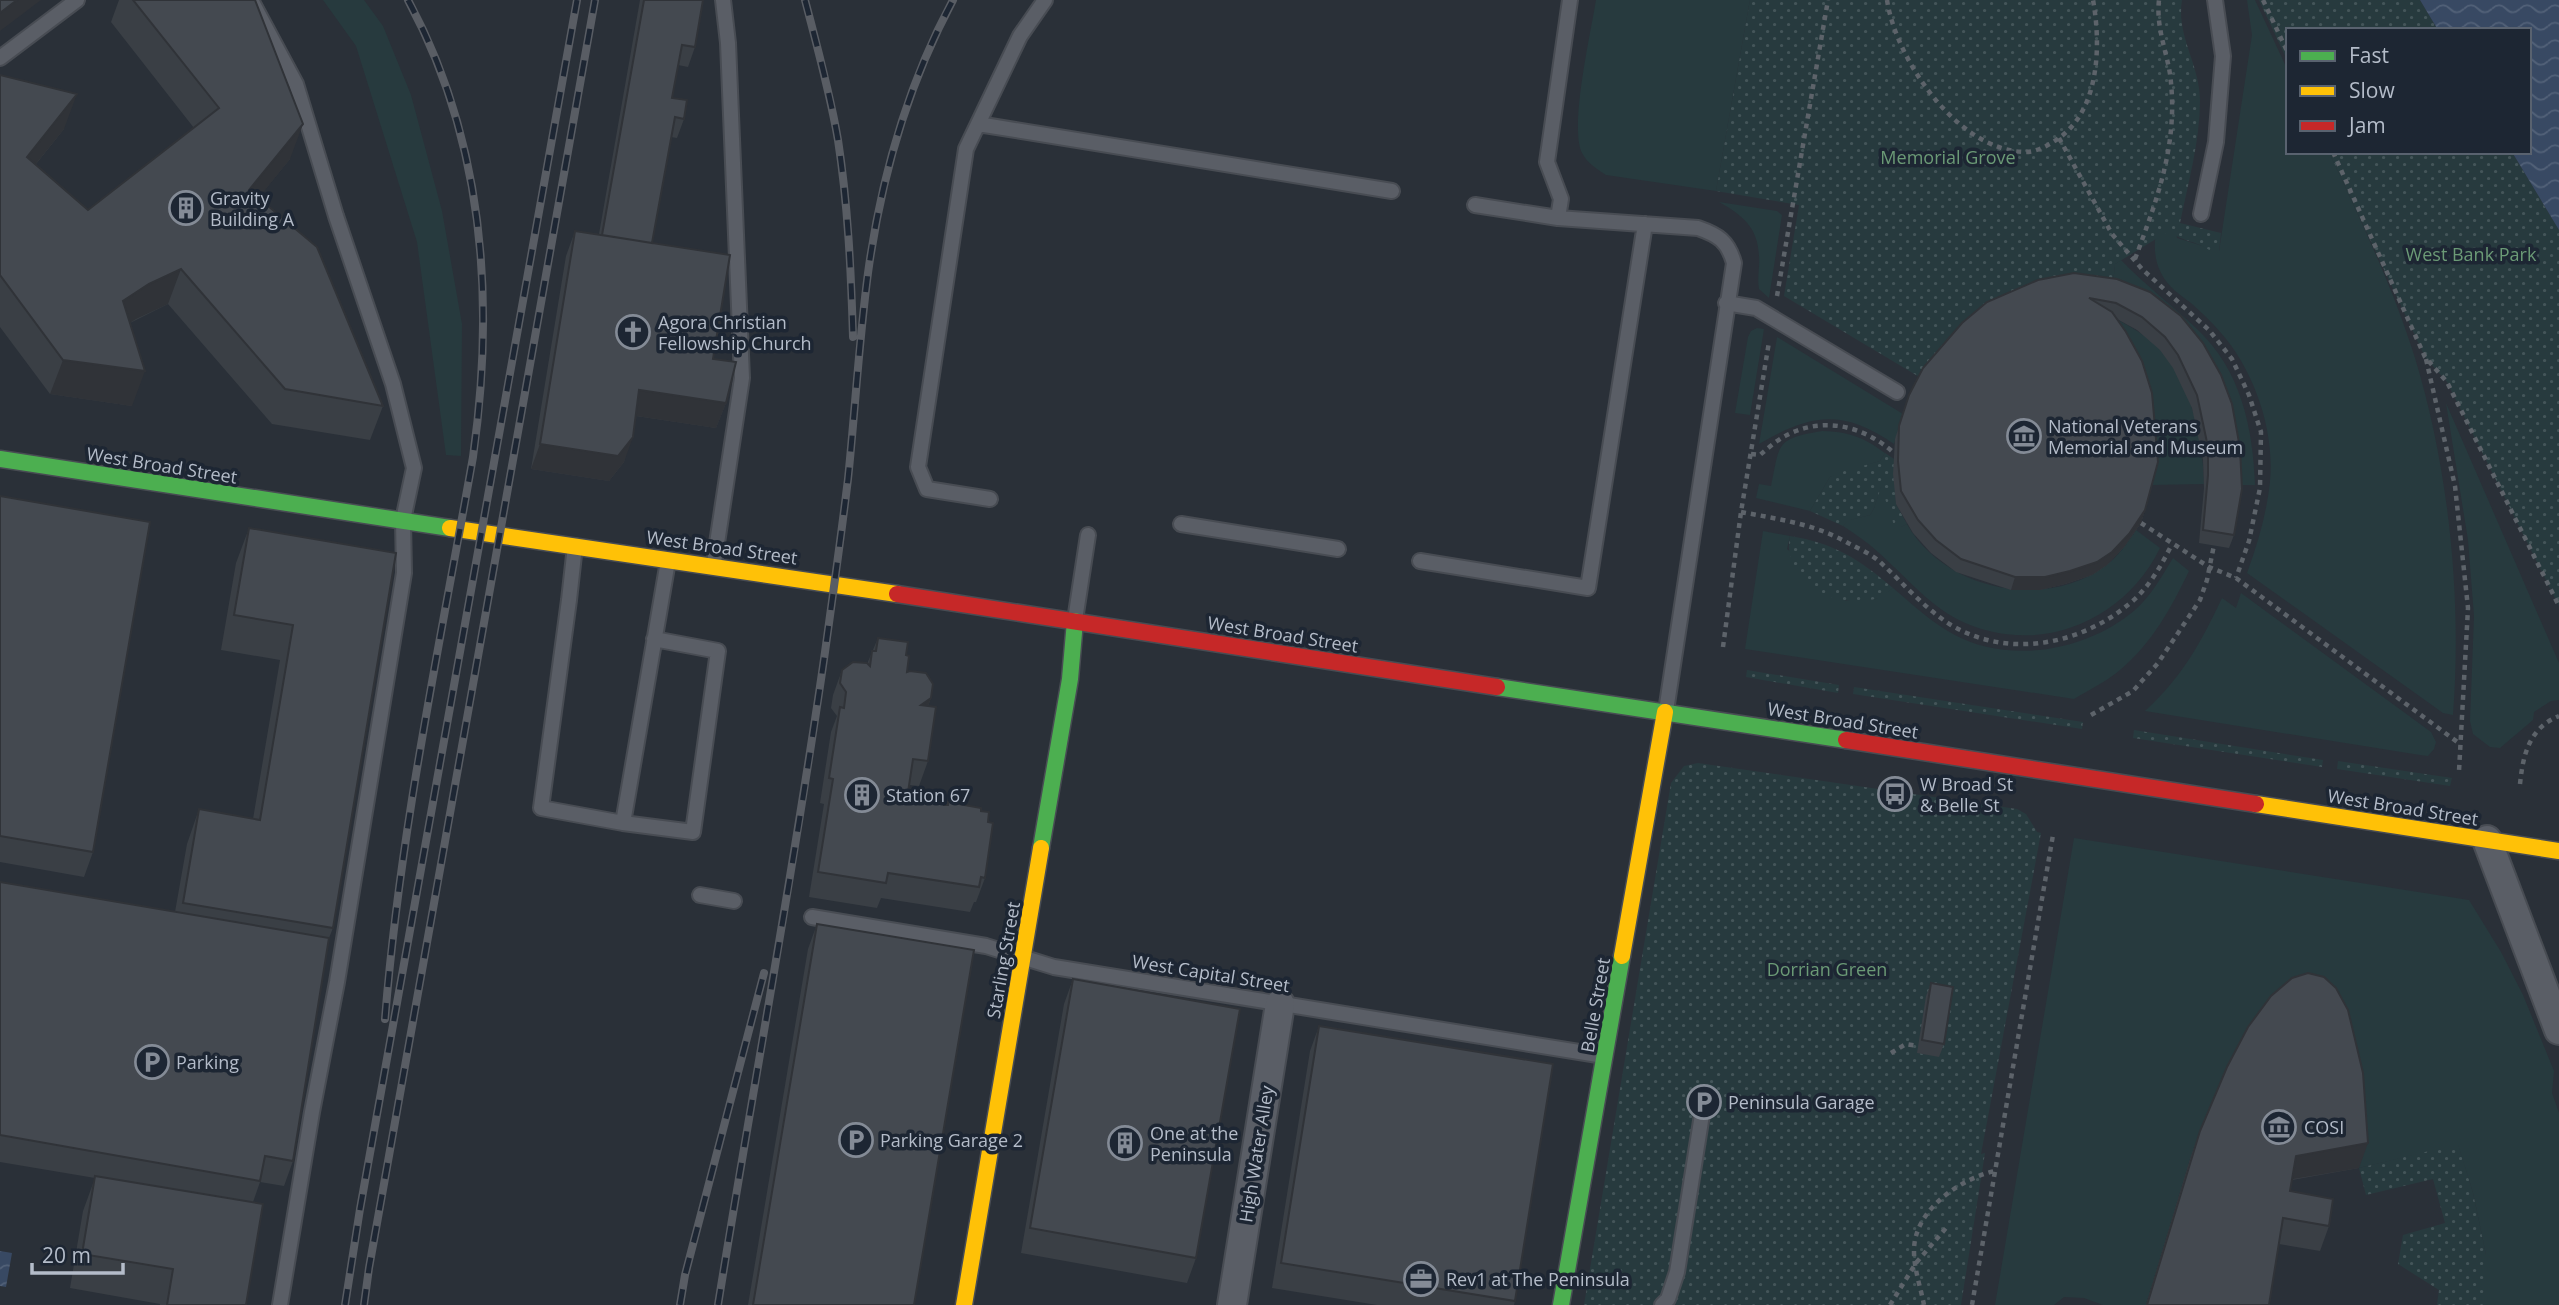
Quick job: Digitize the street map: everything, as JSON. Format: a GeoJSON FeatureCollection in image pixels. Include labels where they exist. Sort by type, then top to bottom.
{"type":"FeatureCollection","features":[{"type":"Feature","properties":{"kind":"main road","name":"West Broad Street"},"geometry":{"type":"LineString","coordinates":[[0,459],[713,565],[2559,851]]}},
{"type":"Feature","properties":{"kind":"main road","name":"Starling Street"},"geometry":{"type":"LineString","coordinates":[[964,1305],[1070,679],[1075,621]]}},
{"type":"Feature","properties":{"kind":"main road","name":"Belle Street"},"geometry":{"type":"LineString","coordinates":[[1561,1305],[1665,712]]}},
{"type":"Feature","properties":{"kind":"street"},"geometry":{"type":"LineString","coordinates":[[2487,840],[2559,1030]]}},
{"type":"Feature","properties":{"kind":"street","name":"High Water Alley"},"geometry":{"type":"LineString","coordinates":[[1232,1305],[1280,1004]]}},
{"type":"Feature","properties":{"kind":"lane"},"geometry":{"type":"LineString","coordinates":[[0,58],[77,0]]}},
{"type":"Feature","properties":{"kind":"lane"},"geometry":{"type":"LineString","coordinates":[[250,0],[296,84],[336,216],[393,384],[414,468],[403,520],[404,573],[337,982],[280,1305]]}},
{"type":"Feature","properties":{"kind":"lane"},"geometry":{"type":"LineString","coordinates":[[713,565],[742,379],[729,57],[723,0]]}},
{"type":"Feature","properties":{"kind":"lane"},"geometry":{"type":"LineString","coordinates":[[990,499],[927,489],[918,467],[966,149],[1020,36],[1045,0]]}},
{"type":"Feature","properties":{"kind":"lane"},"geometry":{"type":"LineString","coordinates":[[1558,218],[1561,199],[1546,162],[1570,0]]}},
{"type":"Feature","properties":{"kind":"lane"},"geometry":{"type":"LineString","coordinates":[[2201,214],[2216,142],[2223,55],[2215,0]]}},
{"type":"Feature","properties":{"kind":"lane"},"geometry":{"type":"LineString","coordinates":[[978,124],[1392,191]]}},
{"type":"Feature","properties":{"kind":"lane"},"geometry":{"type":"LineString","coordinates":[[1475,205],[1558,218],[1698,228],[1717,234],[1730,248],[1734,263],[1665,712]]}},
{"type":"Feature","properties":{"kind":"lane"},"geometry":{"type":"LineString","coordinates":[[1420,561],[1588,588],[1645,224]]}},
{"type":"Feature","properties":{"kind":"lane"},"geometry":{"type":"LineString","coordinates":[[1726,303],[1756,308],[1897,392]]}},
{"type":"Feature","properties":{"kind":"lane"},"geometry":{"type":"LineString","coordinates":[[1181,524],[1338,549]]}},
{"type":"Feature","properties":{"kind":"lane"},"geometry":{"type":"LineString","coordinates":[[1075,621],[1088,535]]}},
{"type":"Feature","properties":{"kind":"lane"},"geometry":{"type":"LineString","coordinates":[[575,545],[541,808],[694,831],[718,651],[654,639]]}},
{"type":"Feature","properties":{"kind":"lane"},"geometry":{"type":"LineString","coordinates":[[623,822],[668,559]]}},
{"type":"Feature","properties":{"kind":"lane"},"geometry":{"type":"LineString","coordinates":[[700,895],[734,901]]}},
{"type":"Feature","properties":{"kind":"lane","name":"West Capital Street"},"geometry":{"type":"LineString","coordinates":[[812,917],[986,946],[1054,967],[1606,1056]]}},
{"type":"Feature","properties":{"kind":"lane"},"geometry":{"type":"LineString","coordinates":[[1662,1305],[1668,1298],[1677,1272],[1704,1102]]}},
{"type":"Feature","properties":{"kind":"path"},"geometry":{"type":"LineString","coordinates":[[1887,0],[1890,19],[1902,49],[1921,81],[1950,115],[1976,135],[2002,149],[2027,152],[2049,145],[2059,138],[2082,111],[2093,84],[2098,55],[2093,0]]}},
{"type":"Feature","properties":{"kind":"path"},"geometry":{"type":"LineString","coordinates":[[2135,259],[2164,176],[2171,135],[2169,73],[2157,14],[2159,0]]}},
{"type":"Feature","properties":{"kind":"path"},"geometry":{"type":"LineString","coordinates":[[2263,0],[2286,49]]}},
{"type":"Feature","properties":{"kind":"path"},"geometry":{"type":"LineString","coordinates":[[2059,138],[2112,234],[2142,269],[2209,330],[2232,359],[2249,395],[2261,432],[2260,488],[2249,541],[2236,578]]}},
{"type":"Feature","properties":{"kind":"path"},"geometry":{"type":"LineString","coordinates":[[2334,154],[2425,357],[2455,486],[2468,608],[2459,771]]}},
{"type":"Feature","properties":{"kind":"path"},"geometry":{"type":"LineString","coordinates":[[2425,357],[2447,382],[2559,606]]}},
{"type":"Feature","properties":{"kind":"path"},"geometry":{"type":"LineString","coordinates":[[1751,454],[1760,455],[1784,436],[1802,429],[1824,426],[1850,427],[1868,433],[1894,453]]}},
{"type":"Feature","properties":{"kind":"path"},"geometry":{"type":"LineString","coordinates":[[1741,512],[1803,523],[1844,540],[1878,560],[1901,584],[1951,625],[1972,635],[2017,645],[2071,637],[2101,624],[2130,604],[2151,582],[2172,544]]}},
{"type":"Feature","properties":{"kind":"path"},"geometry":{"type":"LineString","coordinates":[[2141,523],[2210,567],[2236,578],[2460,744]]}},
{"type":"Feature","properties":{"kind":"path"},"geometry":{"type":"LineString","coordinates":[[2091,715],[2133,691],[2158,663],[2200,600],[2214,545]]}},
{"type":"Feature","properties":{"kind":"path"},"geometry":{"type":"LineString","coordinates":[[2520,784],[2526,748],[2538,728],[2559,716]]}},
{"type":"Feature","properties":{"kind":"path"},"geometry":{"type":"LineString","coordinates":[[1972,1305],[2053,835]]}},
{"type":"Feature","properties":{"kind":"path"},"geometry":{"type":"LineString","coordinates":[[1891,1053],[1906,1044],[1918,1046]]}},
{"type":"Feature","properties":{"kind":"path"},"geometry":{"type":"LineString","coordinates":[[1924,1305],[1916,1263],[1915,1241],[1919,1228],[1927,1216],[1964,1181],[1995,1171]]}},
{"type":"Feature","properties":{"kind":"path"},"geometry":{"type":"LineString","coordinates":[[1890,1305],[1916,1263],[1946,1228]]}},
{"type":"Feature","properties":{"kind":"green space"},"geometry":{"type":"Polygon","coordinates":[[[323,0],[364,0],[383,26],[411,95],[442,211],[462,324],[461,456],[446,455],[417,242],[356,46],[323,0]]]}},
{"type":"Feature","properties":{"kind":"green space"},"geometry":{"type":"Polygon","coordinates":[[[1596,0],[1750,0],[1716,191],[1606,175],[1584,157],[1579,140],[1579,102],[1596,0]]]}},
{"type":"Feature","properties":{"kind":"green space","name":"Memorial Grove"},"geometry":{"type":"Polygon","coordinates":[[[1750,0],[2182,0],[2182,26],[2199,87],[2200,100],[2196,146],[2180,223],[2221,233],[2219,251],[2213,253],[2169,231],[2115,264],[2112,292],[1921,378],[1784,296],[1799,205],[1716,191],[1750,0]]]}},
{"type":"Feature","properties":{"kind":"green space"},"geometry":{"type":"Polygon","coordinates":[[[2247,0],[2255,0],[2286,67],[2286,154],[2330,154],[2386,279],[2415,358],[2437,445],[2450,535],[2456,626],[2453,715],[2443,713],[2247,573],[2262,527],[2270,481],[2269,442],[2260,402],[2233,348],[2218,329],[2164,278],[2157,262],[2155,239],[2170,181],[2177,238],[2219,251],[2252,35],[2247,0]]]}},
{"type":"Feature","properties":{"kind":"green space"},"geometry":{"type":"Polygon","coordinates":[[[2259,0],[2420,0],[2437,28],[2286,28],[2286,58],[2259,0]]]}},
{"type":"Feature","properties":{"kind":"green space","name":"West Bank Park"},"geometry":{"type":"Polygon","coordinates":[[[2330,154],[2513,154],[2559,230],[2559,606],[2447,382],[2425,357],[2330,154]]]}},
{"type":"Feature","properties":{"kind":"green space"},"geometry":{"type":"Polygon","coordinates":[[[1719,202],[1777,211],[1782,215],[1769,298],[1759,289],[1756,237],[1742,217],[1719,202]]]}},
{"type":"Feature","properties":{"kind":"green space"},"geometry":{"type":"Polygon","coordinates":[[[2121,260],[2197,329],[2224,363],[2242,401],[2251,442],[2255,485],[2236,485],[2228,417],[2112,292],[2115,264],[2121,260]]]}},
{"type":"Feature","properties":{"kind":"green space"},"geometry":{"type":"Polygon","coordinates":[[[2111,316],[2156,345],[2181,380],[2198,431],[2204,484],[2151,485],[2111,316]]]}},
{"type":"Feature","properties":{"kind":"green space"},"geometry":{"type":"Polygon","coordinates":[[[1764,329],[1750,415],[1735,413],[1748,337],[1751,331],[1764,329]]]}},
{"type":"Feature","properties":{"kind":"green space"},"geometry":{"type":"Polygon","coordinates":[[[1777,337],[1903,414],[1894,444],[1859,425],[1827,419],[1795,426],[1759,444],[1777,337]]]}},
{"type":"Feature","properties":{"kind":"green space"},"geometry":{"type":"Polygon","coordinates":[[[2446,403],[2559,663],[2559,700],[2551,701],[2534,712],[2533,720],[2500,748],[2490,747],[2473,734],[2470,721],[2474,616],[2468,540],[2446,403]]]}},
{"type":"Feature","properties":{"kind":"green space"},"geometry":{"type":"Polygon","coordinates":[[[1822,431],[1856,436],[1885,453],[1880,461],[1830,477],[1810,511],[1756,498],[1759,484],[1771,486],[1782,445],[1795,437],[1822,431]]]}},
{"type":"Feature","properties":{"kind":"green space"},"geometry":{"type":"Polygon","coordinates":[[[1885,453],[1894,459],[1896,504],[1907,524],[1901,527],[1894,525],[1881,487],[1870,515],[1850,520],[1843,526],[1810,511],[1830,477],[1880,461],[1885,453]]]}},
{"type":"Feature","properties":{"kind":"green space"},"geometry":{"type":"Polygon","coordinates":[[[1881,486],[1901,527],[1907,524],[1924,547],[1945,565],[1970,578],[1997,587],[2025,590],[2054,588],[2080,580],[2110,562],[2136,530],[2160,548],[2144,575],[2123,597],[2099,614],[2073,627],[2044,634],[2015,635],[1985,630],[1944,611],[1924,596],[1874,548],[1843,526],[1849,520],[1870,515],[1881,486]]]}},
{"type":"Feature","properties":{"kind":"green space"},"geometry":{"type":"Polygon","coordinates":[[[1763,531],[1790,536],[1787,549],[1846,601],[1876,599],[1893,588],[1953,634],[1975,644],[1998,649],[2047,649],[2094,635],[2135,610],[2156,586],[2173,558],[2189,571],[2168,611],[2142,648],[2115,674],[2074,699],[1745,649],[1763,531]]]}},
{"type":"Feature","properties":{"kind":"green space"},"geometry":{"type":"Polygon","coordinates":[[[1790,536],[1820,543],[1845,554],[1893,588],[1877,598],[1859,601],[1828,596],[1802,579],[1789,552],[1790,536]]]}},
{"type":"Feature","properties":{"kind":"green space"},"geometry":{"type":"Polygon","coordinates":[[[2241,593],[2431,732],[2436,742],[2434,749],[2428,756],[2420,755],[2145,711],[2190,659],[2222,598],[2236,608],[2241,593]]]}},
{"type":"Feature","properties":{"kind":"green space"},"geometry":{"type":"Polygon","coordinates":[[[1747,670],[1839,685],[1838,693],[1746,677],[1747,670]]]}},
{"type":"Feature","properties":{"kind":"green space"},"geometry":{"type":"Polygon","coordinates":[[[1854,687],[2083,722],[2082,729],[1853,694],[1854,687]]]}},
{"type":"Feature","properties":{"kind":"green space"},"geometry":{"type":"Polygon","coordinates":[[[2134,730],[2323,760],[2322,767],[2133,738],[2134,730]]]}},
{"type":"Feature","properties":{"kind":"green space"},"geometry":{"type":"Polygon","coordinates":[[[2338,761],[2452,778],[2450,786],[2337,769],[2338,761]]]}},
{"type":"Feature","properties":{"kind":"green space","name":"Dorrian Green"},"geometry":{"type":"Polygon","coordinates":[[[1698,763],[2017,809],[2026,814],[2037,832],[2041,833],[1981,1154],[1985,1153],[1961,1305],[1584,1305],[1671,783],[1684,766],[1698,763]]]}},
{"type":"Feature","properties":{"kind":"green space"},"geometry":{"type":"Polygon","coordinates":[[[2074,838],[2469,900],[2501,952],[2523,995],[2554,1071],[2552,1093],[2559,1113],[2559,1305],[2486,1305],[2486,1255],[2473,1193],[2458,1145],[2359,1168],[2354,1098],[2218,1092],[2191,1156],[2146,1305],[2103,1305],[2084,1298],[2064,1297],[2054,1305],[1995,1305],[2074,838]]]}},
{"type":"Feature","properties":{"kind":"green space"},"geometry":{"type":"Polygon","coordinates":[[[2458,1144],[2473,1193],[2486,1255],[2486,1305],[2437,1305],[2439,1290],[2398,1264],[2403,1235],[2445,1223],[2433,1179],[2366,1195],[2359,1168],[2458,1144]]]}},
{"type":"Feature","properties":{"kind":"water"},"geometry":{"type":"Polygon","coordinates":[[[2420,0],[2559,0],[2559,230],[2513,154],[2531,154],[2531,28],[2437,28],[2420,0]]]}},
{"type":"Feature","properties":{"kind":"water"},"geometry":{"type":"Polygon","coordinates":[[[0,1251],[12,1253],[6,1287],[0,1286],[0,1251]]]}},
{"type":"Feature","properties":{"kind":"building"},"geometry":{"type":"Polygon","coordinates":[[[0,0],[17,0],[0,13],[0,0]]]}},
{"type":"Feature","properties":{"kind":"building","name":"Gravity Building A"},"geometry":{"type":"Polygon","coordinates":[[[133,0],[255,0],[303,124],[249,190],[317,247],[383,406],[285,389],[181,269],[149,284],[123,301],[145,371],[63,360],[0,275],[0,75],[77,94],[27,157],[88,210],[219,108],[133,0]]]}},
{"type":"Feature","properties":{"kind":"building"},"geometry":{"type":"Polygon","coordinates":[[[644,0],[703,0],[695,47],[682,45],[672,98],[687,100],[684,119],[675,117],[652,243],[602,235],[644,0]]]}},
{"type":"Feature","properties":{"kind":"building","name":"Agora Christian Fellowship Church"},"geometry":{"type":"Polygon","coordinates":[[[575,231],[730,255],[713,359],[736,362],[726,403],[639,390],[633,437],[618,456],[540,444],[575,231]]]}},
{"type":"Feature","properties":{"kind":"building","name":"National Veterans Memorial and Museum"},"geometry":{"type":"Polygon","coordinates":[[[2074,273],[2117,279],[2150,292],[2181,316],[2203,343],[2221,375],[2232,404],[2240,448],[2242,489],[2234,535],[2203,530],[2208,447],[2197,395],[2178,355],[2165,337],[2142,317],[2116,303],[2089,298],[2112,312],[2142,361],[2152,393],[2158,462],[2145,510],[2129,534],[2112,552],[2097,562],[2070,571],[2045,577],[2015,577],[1961,559],[1936,540],[1918,520],[1901,491],[1899,426],[1909,395],[1923,368],[1962,323],[1987,302],[2038,280],[2074,273]]]}},
{"type":"Feature","properties":{"kind":"building"},"geometry":{"type":"Polygon","coordinates":[[[0,496],[150,522],[93,852],[0,836],[0,496]]]}},
{"type":"Feature","properties":{"kind":"building"},"geometry":{"type":"Polygon","coordinates":[[[249,528],[396,553],[333,928],[183,903],[199,809],[260,820],[293,625],[234,615],[249,528]]]}},
{"type":"Feature","properties":{"kind":"building","name":"Station 67"},"geometry":{"type":"Polygon","coordinates":[[[878,638],[908,642],[907,672],[926,673],[933,684],[931,698],[921,705],[936,707],[928,761],[913,759],[907,799],[911,800],[912,796],[944,802],[944,805],[948,805],[948,802],[989,812],[988,822],[993,823],[985,878],[981,877],[979,887],[888,873],[886,883],[818,872],[833,779],[829,778],[840,707],[844,708],[846,692],[840,683],[842,670],[853,662],[867,663],[870,666],[872,651],[876,651],[878,638]]]}},
{"type":"Feature","properties":{"kind":"building","name":"Parking"},"geometry":{"type":"Polygon","coordinates":[[[0,882],[329,938],[293,1161],[265,1156],[260,1181],[0,1135],[0,882]]]}},
{"type":"Feature","properties":{"kind":"building","name":"Parking Garage 2"},"geometry":{"type":"Polygon","coordinates":[[[817,924],[974,950],[914,1305],[753,1305],[817,924]]]}},
{"type":"Feature","properties":{"kind":"building","name":"COSI"},"geometry":{"type":"Polygon","coordinates":[[[2308,973],[2324,977],[2336,988],[2348,1010],[2363,1073],[2368,1143],[2296,1156],[2290,1191],[2333,1199],[2329,1226],[2283,1218],[2269,1305],[2147,1305],[2200,1131],[2227,1067],[2248,1027],[2271,996],[2292,978],[2308,973]]]}},
{"type":"Feature","properties":{"kind":"building","name":"One at the Peninsula"},"geometry":{"type":"Polygon","coordinates":[[[1073,979],[1240,1009],[1196,1258],[1030,1228],[1073,979]]]}},
{"type":"Feature","properties":{"kind":"building"},"geometry":{"type":"Polygon","coordinates":[[[1931,983],[1953,987],[1944,1044],[1922,1040],[1931,983]]]}},
{"type":"Feature","properties":{"kind":"building"},"geometry":{"type":"Polygon","coordinates":[[[1319,1026],[1553,1064],[1515,1301],[1281,1263],[1319,1026]]]}},
{"type":"Feature","properties":{"kind":"building"},"geometry":{"type":"Polygon","coordinates":[[[95,1176],[263,1204],[246,1305],[167,1305],[173,1269],[82,1254],[95,1176]]]}},
{"type":"Feature","properties":{"kind":"railway"},"geometry":{"type":"LineString","coordinates":[[385,1019],[400,878],[411,807],[473,457],[483,340],[482,281],[468,165],[434,54],[408,0]]}},
{"type":"Feature","properties":{"kind":"railway"},"geometry":{"type":"LineString","coordinates":[[345,1305],[577,0]]}},
{"type":"Feature","properties":{"kind":"railway"},"geometry":{"type":"LineString","coordinates":[[364,1305],[595,0]]}},
{"type":"Feature","properties":{"kind":"railway"},"geometry":{"type":"LineString","coordinates":[[805,0],[838,140],[848,238],[853,337]]}},
{"type":"Feature","properties":{"kind":"railway"},"geometry":{"type":"LineString","coordinates":[[718,1305],[825,652],[848,479],[868,273],[880,202],[898,132],[910,98],[953,0]]}},
{"type":"Feature","properties":{"kind":"railway"},"geometry":{"type":"LineString","coordinates":[[680,1305],[685,1275],[764,973]]}},
{"type":"Feature","properties":{"kind":"traffic: fast"},"geometry":{"type":"LineString","coordinates":[[0,459],[450,528]]}},
{"type":"Feature","properties":{"kind":"traffic: fast"},"geometry":{"type":"LineString","coordinates":[[1041,848],[1070,679],[1075,621]]}},
{"type":"Feature","properties":{"kind":"traffic: fast"},"geometry":{"type":"LineString","coordinates":[[1497,687],[1846,740]]}},
{"type":"Feature","properties":{"kind":"traffic: fast"},"geometry":{"type":"LineString","coordinates":[[1561,1305],[1622,956]]}},
{"type":"Feature","properties":{"kind":"traffic: slow"},"geometry":{"type":"LineString","coordinates":[[450,528],[897,594]]}},
{"type":"Feature","properties":{"kind":"traffic: slow"},"geometry":{"type":"LineString","coordinates":[[1622,956],[1665,712]]}},
{"type":"Feature","properties":{"kind":"traffic: slow"},"geometry":{"type":"LineString","coordinates":[[2256,804],[2559,851]]}},
{"type":"Feature","properties":{"kind":"traffic: slow"},"geometry":{"type":"LineString","coordinates":[[964,1305],[1041,848]]}},
{"type":"Feature","properties":{"kind":"traffic: jam"},"geometry":{"type":"LineString","coordinates":[[897,594],[1497,687]]}},
{"type":"Feature","properties":{"kind":"traffic: jam"},"geometry":{"type":"LineString","coordinates":[[1846,740],[2256,804]]}},
{"type":"Feature","properties":{"kind":"place","name":"Gravity Building A"},"geometry":{"type":"Point","coordinates":[186,208]}},
{"type":"Feature","properties":{"kind":"place","name":"Agora Christian Fellowship Church"},"geometry":{"type":"Point","coordinates":[633,332]}},
{"type":"Feature","properties":{"kind":"place","name":"National Veterans Memorial and Museum"},"geometry":{"type":"Point","coordinates":[2024,436]}},
{"type":"Feature","properties":{"kind":"place","name":"W Broad St & Belle St"},"geometry":{"type":"Point","coordinates":[1895,794]}},
{"type":"Feature","properties":{"kind":"place","name":"Station 67"},"geometry":{"type":"Point","coordinates":[862,795]}},
{"type":"Feature","properties":{"kind":"place","name":"Parking"},"geometry":{"type":"Point","coordinates":[152,1062]}},
{"type":"Feature","properties":{"kind":"place","name":"Peninsula Garage"},"geometry":{"type":"Point","coordinates":[1704,1102]}},
{"type":"Feature","properties":{"kind":"place","name":"COSI"},"geometry":{"type":"Point","coordinates":[2279,1127]}},
{"type":"Feature","properties":{"kind":"place","name":"Parking Garage 2"},"geometry":{"type":"Point","coordinates":[856,1140]}},
{"type":"Feature","properties":{"kind":"place","name":"One at the Peninsula"},"geometry":{"type":"Point","coordinates":[1125,1143]}},
{"type":"Feature","properties":{"kind":"place","name":"Rev1 at The Peninsula"},"geometry":{"type":"Point","coordinates":[1421,1279]}}]}
